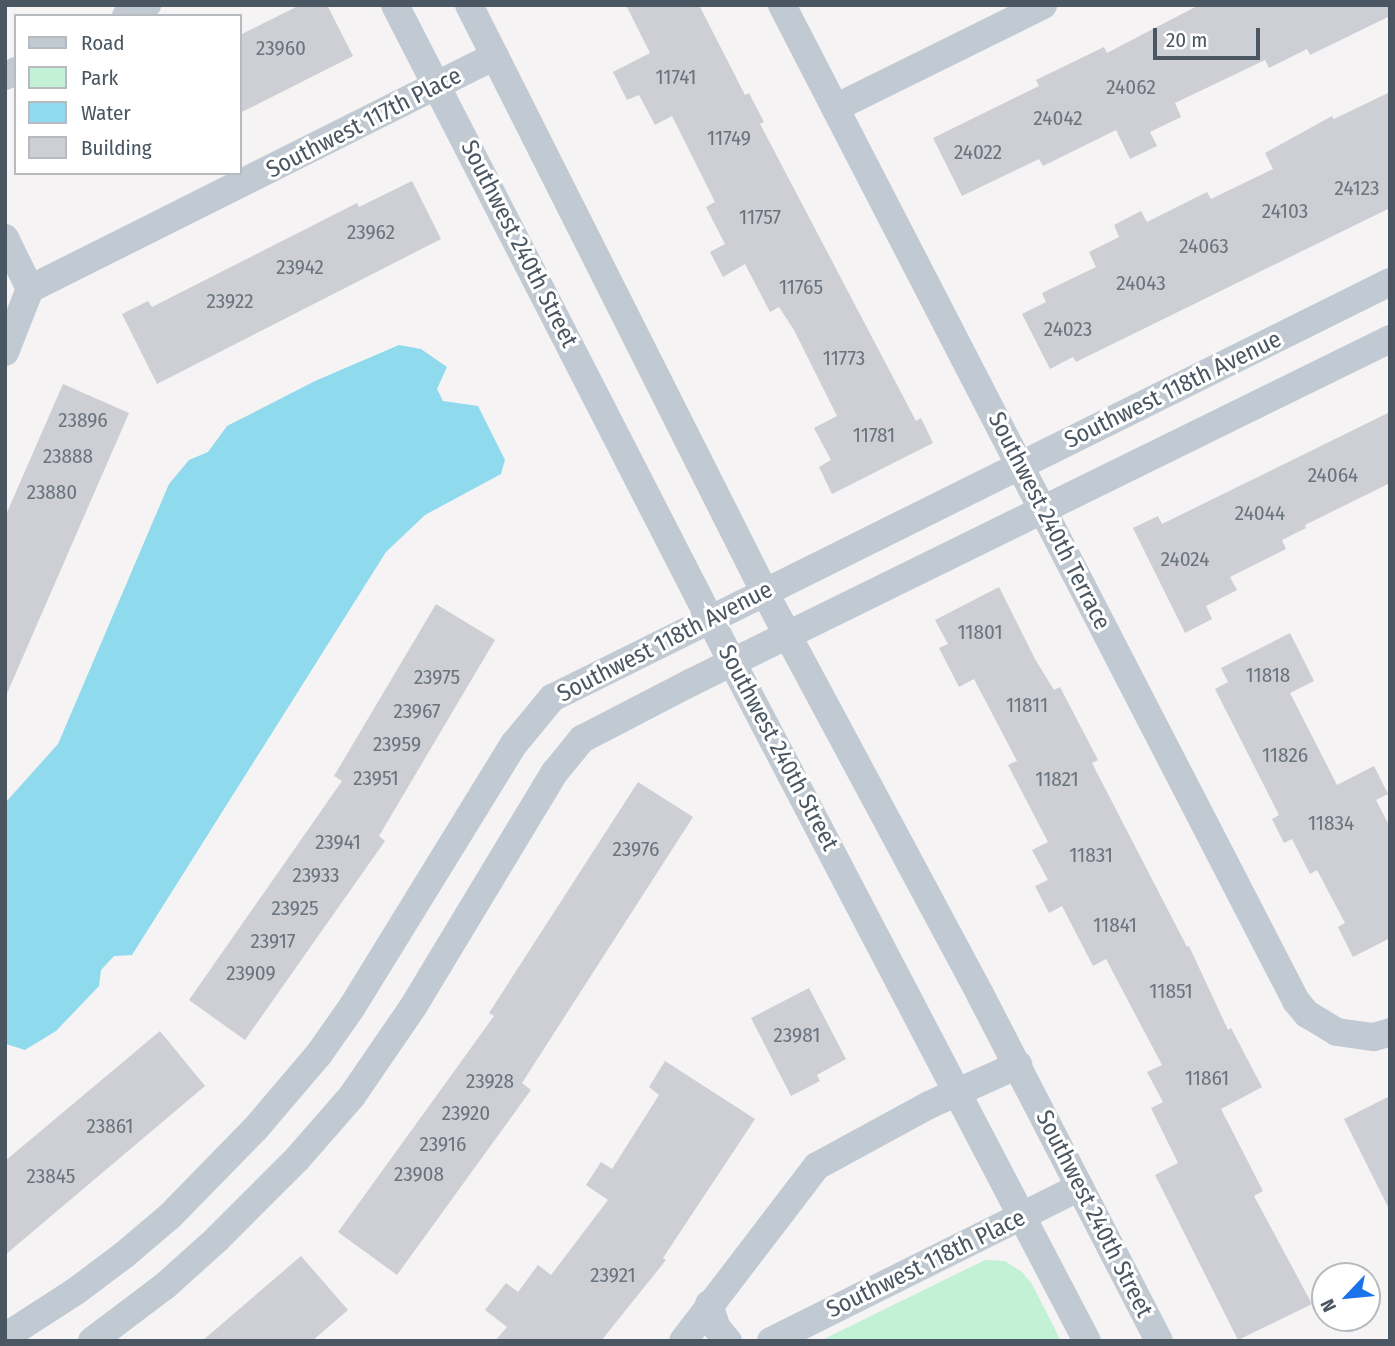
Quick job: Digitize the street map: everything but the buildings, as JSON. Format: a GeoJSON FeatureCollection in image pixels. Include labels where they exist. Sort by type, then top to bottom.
{"type":"FeatureCollection","features":[{"type":"Feature","properties":{"kind":"street"},"geometry":{"type":"LineString","coordinates":[[130,14],[148,5]]}},
{"type":"Feature","properties":{"kind":"street","name":"Southwest 240th Street"},"geometry":{"type":"LineString","coordinates":[[394,5],[439,86],[732,662],[1087,1341]]}},
{"type":"Feature","properties":{"kind":"street","name":"Southwest 240th Street"},"geometry":{"type":"LineString","coordinates":[[469,5],[764,591],[1018,1065],[1159,1341]]}},
{"type":"Feature","properties":{"kind":"street","name":"Southwest 240th Terrace"},"geometry":{"type":"LineString","coordinates":[[782,5],[1287,984],[1301,1007],[1327,1028],[1360,1037],[1390,1032]]}},
{"type":"Feature","properties":{"kind":"street"},"geometry":{"type":"LineString","coordinates":[[835,108],[1043,5]]}},
{"type":"Feature","properties":{"kind":"street","name":"Southwest 117th Place"},"geometry":{"type":"LineString","coordinates":[[30,289],[495,56]]}},
{"type":"Feature","properties":{"kind":"street"},"geometry":{"type":"LineString","coordinates":[[5,238],[30,289],[5,352]]}},
{"type":"Feature","properties":{"kind":"street","name":"Southwest 118th Avenue"},"geometry":{"type":"LineString","coordinates":[[5,1338],[124,1255],[170,1216],[256,1128],[319,1054],[352,1007],[514,744],[543,706],[590,676],[1390,282]]}},
{"type":"Feature","properties":{"kind":"street","name":"Southwest 118th Avenue"},"geometry":{"type":"LineString","coordinates":[[92,1341],[166,1285],[217,1239],[297,1159],[345,1104],[413,1007],[574,746],[602,727],[732,662],[1390,339]]}},
{"type":"Feature","properties":{"kind":"street"},"geometry":{"type":"LineString","coordinates":[[683,1341],[817,1166],[958,1092],[1018,1065]]}},
{"type":"Feature","properties":{"kind":"street","name":"Southwest 118th Place"},"geometry":{"type":"LineString","coordinates":[[771,1341],[1080,1187]]}},
{"type":"Feature","properties":{"kind":"street"},"geometry":{"type":"LineString","coordinates":[[709,1304],[718,1328],[728,1341]]}},
{"type":"Feature","properties":{"kind":"green space"},"geometry":{"type":"Polygon","coordinates":[[[985,1260],[1005,1261],[1022,1272],[1032,1284],[1061,1341],[820,1341],[985,1260]]]}},
{"type":"Feature","properties":{"kind":"water"},"geometry":{"type":"Polygon","coordinates":[[[399,345],[421,349],[447,367],[437,389],[443,401],[478,406],[505,460],[501,474],[425,515],[386,552],[132,955],[114,956],[101,970],[99,986],[56,1031],[25,1050],[6,1044],[5,803],[58,744],[169,484],[189,460],[208,452],[227,426],[315,381],[399,345]]]}}]}
